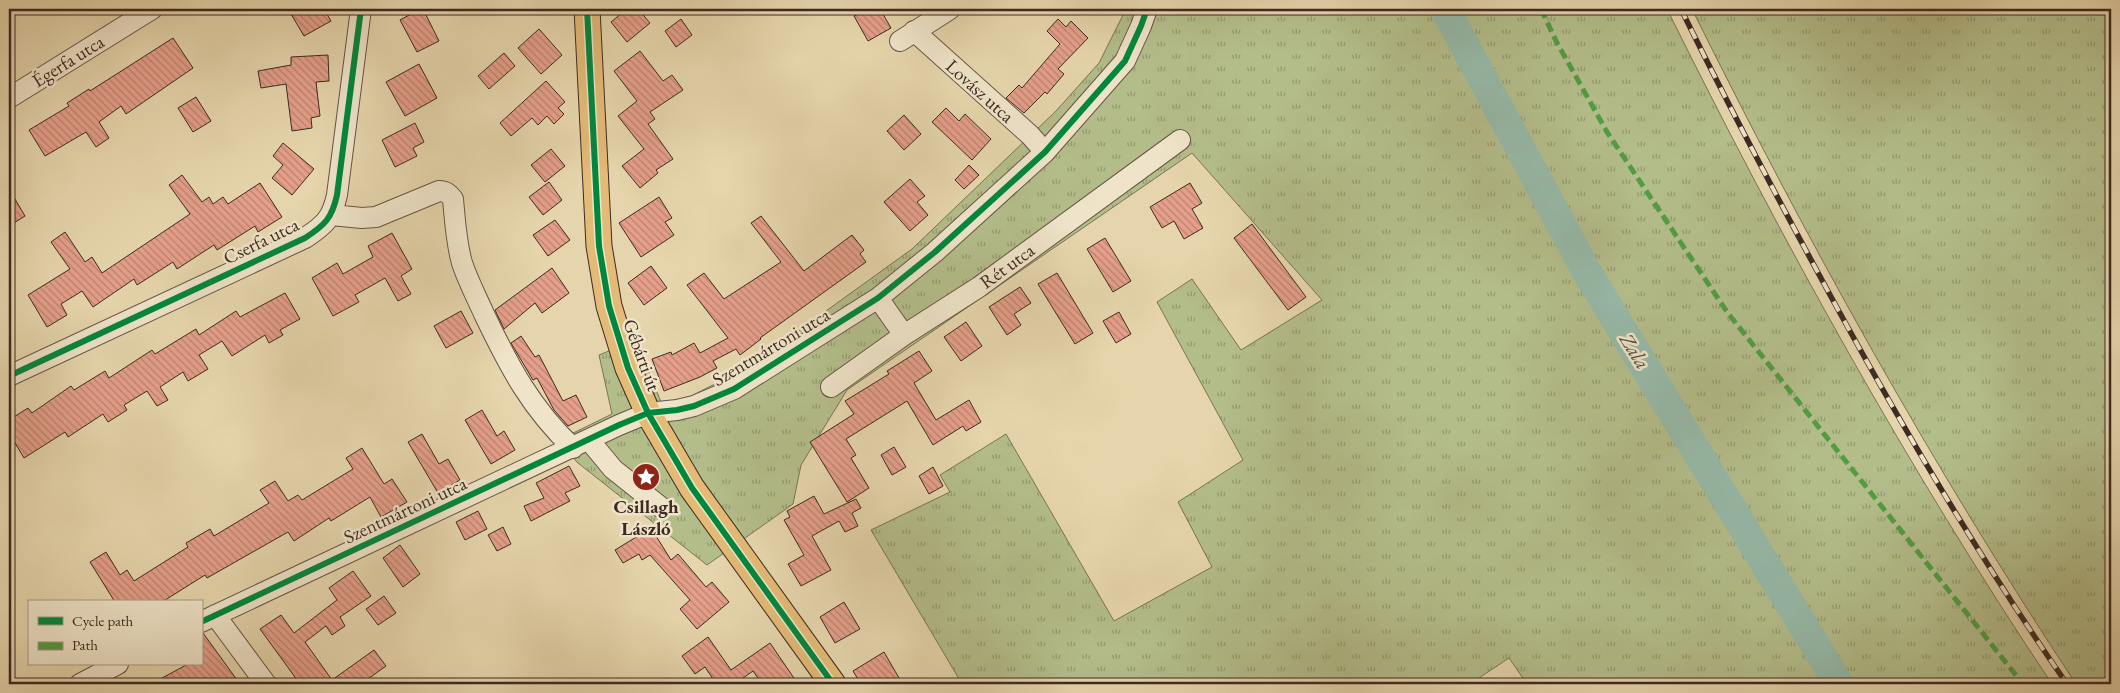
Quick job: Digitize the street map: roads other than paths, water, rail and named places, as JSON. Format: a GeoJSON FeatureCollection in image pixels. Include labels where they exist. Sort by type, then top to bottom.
{"type":"FeatureCollection","features":[{"type":"Feature","properties":{"kind":"main road","name":"Gébárti út"},"geometry":{"type":"LineString","coordinates":[[587,9],[595,197],[601,268],[608,306],[620,346],[648,413],[692,488],[834,684]]}},
{"type":"Feature","properties":{"kind":"street","name":"Égerfa utca"},"geometry":{"type":"LineString","coordinates":[[9,98],[152,9]]}},
{"type":"Feature","properties":{"kind":"street"},"geometry":{"type":"LineString","coordinates":[[361,9],[337,195],[331,215],[362,218],[376,217],[439,190],[449,194],[453,199],[457,240],[462,262],[497,340],[529,399],[544,419],[581,444],[662,508]]}},
{"type":"Feature","properties":{"kind":"street","name":"Lovász utca"},"geometry":{"type":"LineString","coordinates":[[950,9],[907,36],[1030,135],[1045,152]]}},
{"type":"Feature","properties":{"kind":"street","name":"Szentmártoni utca"},"geometry":{"type":"LineString","coordinates":[[208,618],[648,413],[694,406],[734,389],[878,298],[935,252],[1045,152],[1124,61],[1147,9]]}},
{"type":"Feature","properties":{"kind":"street","name":"Rét utca"},"geometry":{"type":"LineString","coordinates":[[831,387],[904,335],[979,286],[1180,140]]}},
{"type":"Feature","properties":{"kind":"street","name":"Cserfa utca"},"geometry":{"type":"LineString","coordinates":[[9,376],[305,238],[323,226],[331,215]]}},
{"type":"Feature","properties":{"kind":"street"},"geometry":{"type":"LineString","coordinates":[[878,298],[904,335]]}},
{"type":"Feature","properties":{"kind":"street"},"geometry":{"type":"LineString","coordinates":[[208,618],[266,684]]}},
{"type":"Feature","properties":{"kind":"street"},"geometry":{"type":"LineString","coordinates":[[80,684],[114,666]]}},
{"type":"Feature","properties":{"kind":"waterway","name":"Zala"},"geometry":{"type":"LineString","coordinates":[[1445,9],[1588,274],[1839,684]]}},
{"type":"Feature","properties":{"kind":"railway"},"geometry":{"type":"LineString","coordinates":[[1681,9],[1772,187],[1885,393],[2003,589],[2067,684]]}},
{"type":"Feature","properties":{"kind":"place","name":"Csillagh László"},"geometry":{"type":"Point","coordinates":[646,477]}}]}
